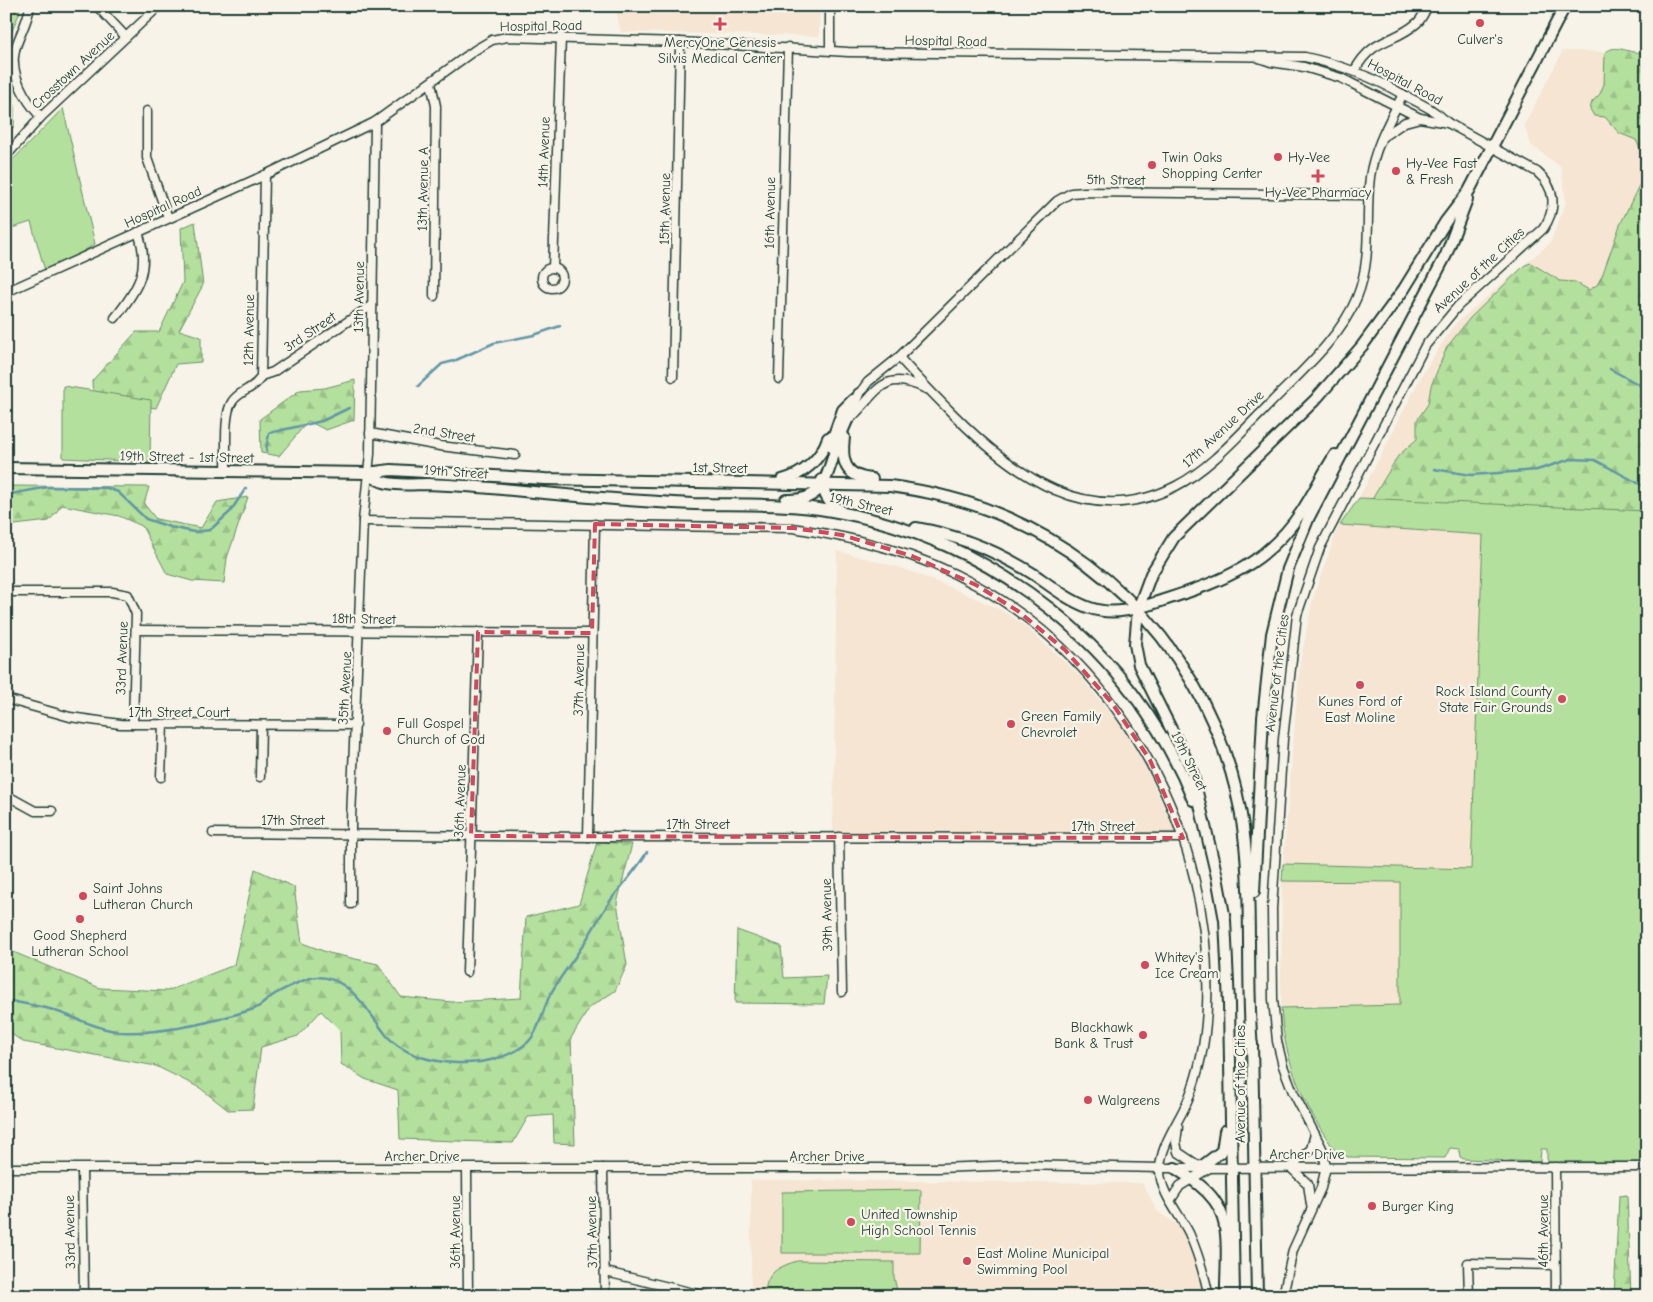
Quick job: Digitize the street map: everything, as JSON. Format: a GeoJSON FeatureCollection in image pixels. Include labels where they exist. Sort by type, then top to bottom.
{"type":"FeatureCollection","features":[{"type":"Feature","properties":{"kind":"main road","name":"Avenue of the Cities"},"geometry":{"type":"LineString","coordinates":[[1257,1291],[1252,1050],[1254,870],[1262,732],[1272,634],[1280,596],[1296,547],[1368,403],[1446,254],[1469,192],[1564,9]]}},
{"type":"Feature","properties":{"kind":"main road","name":"Avenue of the Cities"},"geometry":{"type":"LineString","coordinates":[[1234,1296],[1228,976],[1225,920],[1192,771],[1139,665],[1135,644],[1138,608],[1151,574],[1174,537],[1286,429],[1335,378],[1404,289],[1446,221],[1469,192]]}},
{"type":"Feature","properties":{"kind":"main road"},"geometry":{"type":"LineString","coordinates":[[665,503],[735,498],[801,500],[813,495],[828,476],[857,396]]}},
{"type":"Feature","properties":{"kind":"main road"},"geometry":{"type":"LineString","coordinates":[[774,483],[796,475],[815,461],[823,450],[839,408],[857,396]]}},
{"type":"Feature","properties":{"kind":"main road"},"geometry":{"type":"LineString","coordinates":[[846,513],[828,502],[822,484],[822,472],[843,410],[857,396]]}},
{"type":"Feature","properties":{"kind":"main road","name":"Avenue of the Cities"},"geometry":{"type":"LineString","coordinates":[[873,520],[932,531],[982,547],[1034,574],[1071,599],[1091,608],[1108,612],[1138,608],[1216,583],[1246,568],[1271,548],[1302,512],[1368,403]]}},
{"type":"Feature","properties":{"kind":"main road"},"geometry":{"type":"LineString","coordinates":[[847,422],[843,448],[844,462],[855,475],[925,485],[963,495],[1007,513],[1024,525]]}},
{"type":"Feature","properties":{"kind":"main road","name":"19th Street - 1st Street"},"geometry":{"type":"LineString","coordinates":[[6,468],[367,473]]}},
{"type":"Feature","properties":{"kind":"main road","name":"1st Street"},"geometry":{"type":"LineString","coordinates":[[367,473],[390,470],[544,478],[890,486],[918,490],[987,509],[1024,525],[1061,546],[1094,569],[1138,608]]}},
{"type":"Feature","properties":{"kind":"main road","name":"19th Street"},"geometry":{"type":"LineString","coordinates":[[367,473],[384,482],[474,486],[606,500],[790,506],[846,513],[926,537],[993,568],[1051,608],[1083,637],[1130,688],[1161,734],[1187,784],[1207,836]]}},
{"type":"Feature","properties":{"kind":"main road"},"geometry":{"type":"LineString","coordinates":[[1138,608],[1172,650],[1209,711],[1226,754],[1236,791],[1243,826],[1247,874],[1252,1050]]}},
{"type":"Feature","properties":{"kind":"main road"},"geometry":{"type":"LineString","coordinates":[[1206,1167],[1220,1154],[1225,1142],[1223,1046],[1228,976]]}},
{"type":"Feature","properties":{"kind":"main road"},"geometry":{"type":"LineString","coordinates":[[1175,1168],[1214,1199],[1223,1219],[1226,1296]]}},
{"type":"Feature","properties":{"kind":"street"},"geometry":{"type":"LineString","coordinates":[[30,6],[29,16],[15,51],[14,61],[24,96],[41,117]]}},
{"type":"Feature","properties":{"kind":"street"},"geometry":{"type":"LineString","coordinates":[[97,6],[126,37]]}},
{"type":"Feature","properties":{"kind":"street","name":"Crosstown Avenue"},"geometry":{"type":"LineString","coordinates":[[6,156],[41,117],[159,6]]}},
{"type":"Feature","properties":{"kind":"street"},"geometry":{"type":"LineString","coordinates":[[830,6],[830,50]]}},
{"type":"Feature","properties":{"kind":"street"},"geometry":{"type":"LineString","coordinates":[[1355,70],[1362,58],[1373,46],[1405,32],[1419,22],[1428,6]]}},
{"type":"Feature","properties":{"kind":"street","name":"Hospital Road"},"geometry":{"type":"LineString","coordinates":[[6,292],[265,175],[375,122],[492,40],[507,37],[560,37],[830,50],[1259,58],[1272,55],[1305,57],[1355,70],[1382,81],[1435,110],[1448,123],[1492,148]]}},
{"type":"Feature","properties":{"kind":"street","name":"14th Avenue"},"geometry":{"type":"LineString","coordinates":[[553,268],[560,37]]}},
{"type":"Feature","properties":{"kind":"street","name":"15th Avenue"},"geometry":{"type":"LineString","coordinates":[[673,377],[680,42]]}},
{"type":"Feature","properties":{"kind":"street","name":"16th Avenue"},"geometry":{"type":"LineString","coordinates":[[779,379],[788,48]]}},
{"type":"Feature","properties":{"kind":"street","name":"Hospital Road"},"geometry":{"type":"LineString","coordinates":[[1259,58],[1271,62],[1304,67],[1340,78],[1420,118],[1448,123]]}},
{"type":"Feature","properties":{"kind":"street","name":"13th Avenue A"},"geometry":{"type":"LineString","coordinates":[[431,82],[436,106],[434,296]]}},
{"type":"Feature","properties":{"kind":"street","name":"17th Avenue Drive"},"geometry":{"type":"LineString","coordinates":[[899,357],[930,392],[997,455],[1020,472],[1056,492],[1084,500],[1113,502],[1144,498],[1175,486],[1200,471],[1241,433],[1309,363],[1350,310],[1360,291],[1366,264],[1368,195],[1372,165],[1382,138],[1403,94]]}},
{"type":"Feature","properties":{"kind":"street"},"geometry":{"type":"LineString","coordinates":[[147,111],[147,158],[168,218]]}},
{"type":"Feature","properties":{"kind":"street"},"geometry":{"type":"LineString","coordinates":[[1382,138],[1406,122],[1420,118]]}},
{"type":"Feature","properties":{"kind":"street","name":"13th Avenue"},"geometry":{"type":"LineString","coordinates":[[367,473],[370,433],[375,122]]}},
{"type":"Feature","properties":{"kind":"street","name":"Avenue of the Cities"},"geometry":{"type":"LineString","coordinates":[[1326,1167],[1325,1156],[1283,1066],[1277,1041],[1273,999],[1272,928],[1274,870],[1283,739],[1296,624],[1303,594],[1320,548],[1425,346],[1458,306],[1543,229],[1549,220],[1553,197],[1547,182],[1536,172],[1492,148]]}},
{"type":"Feature","properties":{"kind":"street","name":"12th Avenue"},"geometry":{"type":"LineString","coordinates":[[226,472],[228,414],[232,402],[254,385],[261,376],[265,175]]}},
{"type":"Feature","properties":{"kind":"street","name":"5th Street"},"geometry":{"type":"LineString","coordinates":[[899,357],[1057,201],[1071,193],[1368,195]]}},
{"type":"Feature","properties":{"kind":"street"},"geometry":{"type":"LineString","coordinates":[[115,318],[135,292],[142,273],[144,254],[138,232]]}},
{"type":"Feature","properties":{"kind":"street","name":"3rd Street"},"geometry":{"type":"LineString","coordinates":[[261,376],[273,372],[372,305]]}},
{"type":"Feature","properties":{"kind":"street"},"geometry":{"type":"LineString","coordinates":[[857,396],[868,382],[899,357]]}},
{"type":"Feature","properties":{"kind":"street"},"geometry":{"type":"LineString","coordinates":[[847,422],[878,386],[904,382],[930,392]]}},
{"type":"Feature","properties":{"kind":"street","name":"2nd Street"},"geometry":{"type":"LineString","coordinates":[[370,433],[440,446],[515,455]]}},
{"type":"Feature","properties":{"kind":"street","name":"35th Avenue"},"geometry":{"type":"LineString","coordinates":[[351,904],[363,521],[367,473]]}},
{"type":"Feature","properties":{"kind":"street"},"geometry":{"type":"LineString","coordinates":[[363,521],[793,528],[842,536],[912,556],[976,585],[1018,611],[1064,650],[1117,710],[1153,767],[1175,814],[1183,838],[1201,922],[1207,1005],[1199,1068],[1180,1116],[1162,1152],[1160,1168],[1161,1182],[1198,1255],[1209,1296]]}},
{"type":"Feature","properties":{"kind":"street","name":"37th Avenue"},"geometry":{"type":"LineString","coordinates":[[588,837],[595,524]]}},
{"type":"Feature","properties":{"kind":"street","name":"33rd Avenue"},"geometry":{"type":"LineString","coordinates":[[6,592],[112,592],[128,595],[134,607],[136,630],[133,724]]}},
{"type":"Feature","properties":{"kind":"street","name":"18th Street"},"geometry":{"type":"LineString","coordinates":[[136,630],[592,633]]}},
{"type":"Feature","properties":{"kind":"street","name":"36th Avenue"},"geometry":{"type":"LineString","coordinates":[[467,972],[478,632]]}},
{"type":"Feature","properties":{"kind":"street","name":"17th Street Court"},"geometry":{"type":"LineString","coordinates":[[6,699],[84,720],[133,724],[356,725]]}},
{"type":"Feature","properties":{"kind":"street"},"geometry":{"type":"LineString","coordinates":[[161,777],[163,724]]}},
{"type":"Feature","properties":{"kind":"street"},"geometry":{"type":"LineString","coordinates":[[260,777],[261,725]]}},
{"type":"Feature","properties":{"kind":"street"},"geometry":{"type":"LineString","coordinates":[[6,795],[35,811],[52,811]]}},
{"type":"Feature","properties":{"kind":"street","name":"17th Street"},"geometry":{"type":"LineString","coordinates":[[213,833],[588,837],[1183,838]]}},
{"type":"Feature","properties":{"kind":"street","name":"39th Avenue"},"geometry":{"type":"LineString","coordinates":[[838,837],[842,992]]}},
{"type":"Feature","properties":{"kind":"street"},"geometry":{"type":"LineString","coordinates":[[1170,1202],[1180,1186],[1192,1180],[1206,1167],[1183,1157],[1177,1148],[1176,1137],[1180,1116]]}},
{"type":"Feature","properties":{"kind":"street"},"geometry":{"type":"LineString","coordinates":[[1311,1207],[1308,1184],[1290,1167],[1310,1149],[1314,1134]]}},
{"type":"Feature","properties":{"kind":"street","name":"Archer Drive"},"geometry":{"type":"LineString","coordinates":[[6,1168],[938,1168],[1019,1165],[1160,1168],[1647,1167]]}},
{"type":"Feature","properties":{"kind":"street"},"geometry":{"type":"LineString","coordinates":[[1283,1296],[1289,1262],[1311,1207],[1321,1188],[1326,1167]]}},
{"type":"Feature","properties":{"kind":"street","name":"46th Avenue"},"geometry":{"type":"LineString","coordinates":[[1555,1167],[1556,1296]]}},
{"type":"Feature","properties":{"kind":"street","name":"33rd Avenue"},"geometry":{"type":"LineString","coordinates":[[82,1168],[84,1296]]}},
{"type":"Feature","properties":{"kind":"street","name":"37th Avenue"},"geometry":{"type":"LineString","coordinates":[[603,1168],[605,1296]]}},
{"type":"Feature","properties":{"kind":"street","name":"36th Avenue"},"geometry":{"type":"LineString","coordinates":[[467,1169],[468,1296]]}},
{"type":"Feature","properties":{"kind":"street"},"geometry":{"type":"LineString","coordinates":[[1469,1296],[1468,1262],[1555,1265]]}},
{"type":"Feature","properties":{"kind":"street"},"geometry":{"type":"LineString","coordinates":[[606,1272],[706,1296]]}},
{"type":"Feature","properties":{"kind":"highlighted area"},"geometry":{"type":"Polygon","coordinates":[[[595,524],[793,528],[842,535],[912,556],[976,585],[1018,611],[1065,650],[1112,703],[1150,760],[1183,838],[1171,839],[471,836],[478,632],[592,633],[595,524]]]}},
{"type":"Feature","properties":{"kind":"shaded area","name":"MercyOne Genesis Silvis Medical Center"},"geometry":{"type":"Polygon","coordinates":[[[615,6],[820,6],[819,36],[621,32],[615,6]]]}},
{"type":"Feature","properties":{"kind":"shaded area"},"geometry":{"type":"Polygon","coordinates":[[[1563,51],[1647,53],[1647,511],[1359,498],[1423,373],[1455,324],[1550,243],[1566,203],[1561,167],[1531,145],[1524,125],[1563,51]]]}},
{"type":"Feature","properties":{"kind":"shaded area"},"geometry":{"type":"Polygon","coordinates":[[[1339,525],[1483,535],[1471,869],[1283,864],[1300,664],[1313,598],[1339,525]]]}},
{"type":"Feature","properties":{"kind":"shaded area"},"geometry":{"type":"Polygon","coordinates":[[[837,551],[901,568],[950,587],[1001,610],[1025,626],[1080,676],[1121,726],[1147,769],[1175,833],[833,842],[837,551]]]}},
{"type":"Feature","properties":{"kind":"shaded area"},"geometry":{"type":"Polygon","coordinates":[[[1282,880],[1400,882],[1400,1005],[1281,1008],[1282,880]]]}},
{"type":"Feature","properties":{"kind":"shaded area"},"geometry":{"type":"Polygon","coordinates":[[[751,1180],[1142,1183],[1157,1211],[1188,1232],[1209,1296],[751,1296],[751,1180]]]}},
{"type":"Feature","properties":{"kind":"green space"},"geometry":{"type":"Polygon","coordinates":[[[6,6],[20,6],[19,14],[6,46],[6,6]]]}},
{"type":"Feature","properties":{"kind":"green space"},"geometry":{"type":"Polygon","coordinates":[[[1647,44],[1647,540],[1371,501],[1398,456],[1417,439],[1417,420],[1428,404],[1431,386],[1447,347],[1470,318],[1525,265],[1531,263],[1560,281],[1575,282],[1589,290],[1597,285],[1620,225],[1642,179],[1643,155],[1636,140],[1619,133],[1605,117],[1594,116],[1590,109],[1592,102],[1600,94],[1604,84],[1605,53],[1614,48],[1635,52],[1645,51],[1647,44]]]}},
{"type":"Feature","properties":{"kind":"green space"},"geometry":{"type":"Polygon","coordinates":[[[6,48],[15,81],[14,127],[6,132],[6,48]]]}},
{"type":"Feature","properties":{"kind":"green space"},"geometry":{"type":"Polygon","coordinates":[[[63,108],[95,244],[46,274],[31,222],[6,230],[6,167],[63,108]]]}},
{"type":"Feature","properties":{"kind":"green space"},"geometry":{"type":"Polygon","coordinates":[[[195,222],[203,285],[179,330],[201,337],[201,362],[176,364],[156,408],[93,399],[92,381],[136,332],[159,332],[183,282],[181,228],[195,222]]]}},
{"type":"Feature","properties":{"kind":"green space"},"geometry":{"type":"Polygon","coordinates":[[[355,380],[354,420],[326,430],[308,421],[279,456],[261,453],[260,419],[300,390],[325,388],[355,380]]]}},
{"type":"Feature","properties":{"kind":"green space"},"geometry":{"type":"Polygon","coordinates":[[[63,386],[151,400],[150,462],[63,458],[63,386]]]}},
{"type":"Feature","properties":{"kind":"green space"},"geometry":{"type":"Polygon","coordinates":[[[6,486],[149,487],[144,504],[156,519],[201,528],[217,502],[248,497],[227,558],[224,583],[192,581],[167,574],[142,526],[119,516],[62,505],[49,521],[6,526],[6,486]]]}},
{"type":"Feature","properties":{"kind":"green space","name":"Rock Island County State Fair Grounds"},"geometry":{"type":"Polygon","coordinates":[[[1359,498],[1647,511],[1647,1162],[1549,1162],[1547,1159],[1547,1149],[1541,1149],[1540,1162],[1464,1159],[1460,1157],[1459,1149],[1450,1148],[1445,1158],[1347,1157],[1345,1154],[1337,1153],[1326,1137],[1315,1120],[1298,1085],[1287,1047],[1281,1008],[1400,1005],[1400,882],[1282,881],[1283,864],[1471,869],[1483,535],[1340,525],[1359,498]]]}},
{"type":"Feature","properties":{"kind":"green space"},"geometry":{"type":"Polygon","coordinates":[[[597,842],[632,844],[617,903],[627,965],[615,991],[590,1007],[571,1038],[575,1144],[554,1143],[553,1115],[528,1117],[513,1143],[400,1139],[398,1090],[365,1079],[341,1064],[340,1030],[321,1011],[298,1036],[261,1047],[253,1109],[228,1110],[200,1088],[156,1066],[23,1042],[6,1030],[6,949],[100,988],[167,991],[234,965],[255,869],[294,887],[302,943],[329,953],[378,964],[401,997],[452,1002],[521,998],[526,917],[579,904],[597,842]]]}},
{"type":"Feature","properties":{"kind":"green space"},"geometry":{"type":"Polygon","coordinates":[[[737,930],[781,946],[784,978],[827,976],[824,1004],[735,1003],[737,930]]]}},
{"type":"Feature","properties":{"kind":"green space","name":"United Township High School Tennis"},"geometry":{"type":"Polygon","coordinates":[[[921,1190],[920,1253],[782,1253],[782,1192],[921,1190]]]}},
{"type":"Feature","properties":{"kind":"green space"},"geometry":{"type":"Polygon","coordinates":[[[1627,1195],[1631,1296],[1614,1296],[1619,1196],[1627,1195]]]}},
{"type":"Feature","properties":{"kind":"green space"},"geometry":{"type":"Polygon","coordinates":[[[797,1261],[894,1262],[894,1277],[898,1296],[765,1296],[770,1276],[784,1266],[797,1261]]]}},
{"type":"Feature","properties":{"kind":"waterway"},"geometry":{"type":"LineString","coordinates":[[418,386],[442,364],[454,361],[494,343],[534,335],[560,326]]}},
{"type":"Feature","properties":{"kind":"waterway"},"geometry":{"type":"LineString","coordinates":[[1610,369],[1647,389]]}},
{"type":"Feature","properties":{"kind":"waterway"},"geometry":{"type":"LineString","coordinates":[[266,451],[269,433],[322,421],[349,408]]}},
{"type":"Feature","properties":{"kind":"waterway"},"geometry":{"type":"LineString","coordinates":[[1434,469],[1471,475],[1537,470],[1571,459],[1595,460],[1647,488]]}},
{"type":"Feature","properties":{"kind":"waterway"},"geometry":{"type":"LineString","coordinates":[[6,495],[48,487],[107,488],[118,492],[146,519],[194,532],[210,530],[230,512],[246,488]]}},
{"type":"Feature","properties":{"kind":"waterway"},"geometry":{"type":"LineString","coordinates":[[6,1000],[46,1008],[112,1030],[148,1032],[221,1019],[258,1007],[276,994],[300,982],[316,977],[328,978],[349,989],[366,1007],[387,1036],[400,1047],[417,1056],[436,1061],[456,1063],[477,1062],[497,1058],[514,1052],[532,1037],[557,983],[609,903],[647,852]]}},
{"type":"Feature","properties":{"kind":"place","name":"Culver's"},"geometry":{"type":"Point","coordinates":[1480,23]}},
{"type":"Feature","properties":{"kind":"place","name":"MercyOne Genesis Silvis Medical Center"},"geometry":{"type":"Point","coordinates":[720,24]}},
{"type":"Feature","properties":{"kind":"place","name":"Hy-Vee"},"geometry":{"type":"Point","coordinates":[1278,157]}},
{"type":"Feature","properties":{"kind":"place","name":"Twin Oaks Shopping Center"},"geometry":{"type":"Point","coordinates":[1152,165]}},
{"type":"Feature","properties":{"kind":"place","name":"Hy-Vee Fast & Fresh"},"geometry":{"type":"Point","coordinates":[1396,171]}},
{"type":"Feature","properties":{"kind":"place","name":"Hy-Vee Pharmacy"},"geometry":{"type":"Point","coordinates":[1318,176]}},
{"type":"Feature","properties":{"kind":"place","name":"Kunes Ford of East Moline"},"geometry":{"type":"Point","coordinates":[1360,685]}},
{"type":"Feature","properties":{"kind":"place","name":"Rock Island County State Fair Grounds"},"geometry":{"type":"Point","coordinates":[1562,699]}},
{"type":"Feature","properties":{"kind":"place","name":"Green Family Chevrolet"},"geometry":{"type":"Point","coordinates":[1011,724]}},
{"type":"Feature","properties":{"kind":"place","name":"Full Gospel Church of God"},"geometry":{"type":"Point","coordinates":[387,731]}},
{"type":"Feature","properties":{"kind":"place","name":"Saint Johns Lutheran Church"},"geometry":{"type":"Point","coordinates":[83,896]}},
{"type":"Feature","properties":{"kind":"place","name":"Good Shepherd Lutheran School"},"geometry":{"type":"Point","coordinates":[80,919]}},
{"type":"Feature","properties":{"kind":"place","name":"Whitey's Ice Cream"},"geometry":{"type":"Point","coordinates":[1145,965]}},
{"type":"Feature","properties":{"kind":"place","name":"Blackhawk Bank & Trust"},"geometry":{"type":"Point","coordinates":[1143,1035]}},
{"type":"Feature","properties":{"kind":"place","name":"Walgreens"},"geometry":{"type":"Point","coordinates":[1088,1100]}},
{"type":"Feature","properties":{"kind":"place","name":"Burger King"},"geometry":{"type":"Point","coordinates":[1372,1206]}},
{"type":"Feature","properties":{"kind":"place","name":"United Township High School Tennis"},"geometry":{"type":"Point","coordinates":[851,1222]}},
{"type":"Feature","properties":{"kind":"place","name":"East Moline Municipal Swimming Pool"},"geometry":{"type":"Point","coordinates":[967,1261]}}]}
